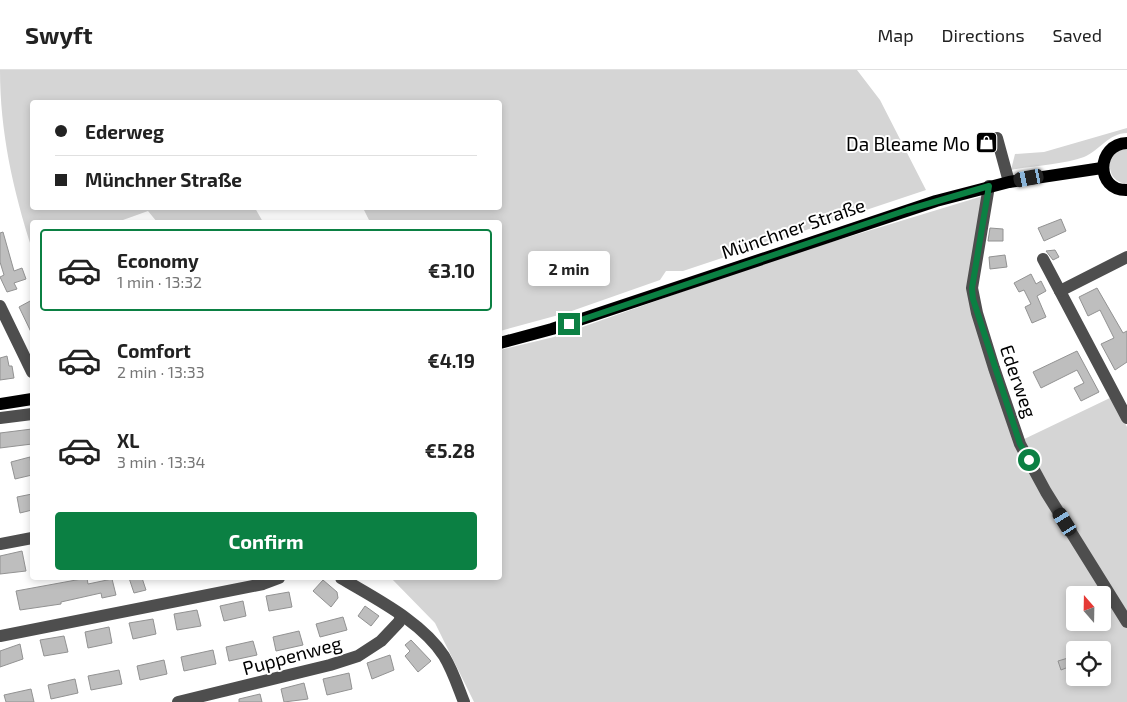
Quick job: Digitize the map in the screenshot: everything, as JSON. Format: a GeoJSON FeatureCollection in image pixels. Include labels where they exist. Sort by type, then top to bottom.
{"type":"FeatureCollection","features":[{"type":"Feature","properties":{"kind":"main road"},"geometry":{"type":"LineString","coordinates":[[1127,143],[1116,145],[1110,149],[1102,168],[1109,183],[1115,188],[1127,190]]}},
{"type":"Feature","properties":{"kind":"main road","name":"Münchner Straße"},"geometry":{"type":"LineString","coordinates":[[505,339],[782,247],[936,200],[1009,182],[1102,168]]}},
{"type":"Feature","properties":{"kind":"main road"},"geometry":{"type":"LineString","coordinates":[[0,404],[30,399]]}},
{"type":"Feature","properties":{"kind":"street"},"geometry":{"type":"LineString","coordinates":[[997,138],[1009,182]]}},
{"type":"Feature","properties":{"kind":"street","name":"Ederweg"},"geometry":{"type":"LineString","coordinates":[[989,186],[972,288],[988,350],[1020,444],[1046,492],[1127,622]]}},
{"type":"Feature","properties":{"kind":"street"},"geometry":{"type":"LineString","coordinates":[[1060,291],[1127,257]]}},
{"type":"Feature","properties":{"kind":"street"},"geometry":{"type":"LineString","coordinates":[[1043,259],[1127,418]]}},
{"type":"Feature","properties":{"kind":"street"},"geometry":{"type":"LineString","coordinates":[[0,306],[30,368]]}},
{"type":"Feature","properties":{"kind":"street"},"geometry":{"type":"LineString","coordinates":[[0,418],[30,414]]}},
{"type":"Feature","properties":{"kind":"street"},"geometry":{"type":"LineString","coordinates":[[0,544],[30,538]]}},
{"type":"Feature","properties":{"kind":"street"},"geometry":{"type":"LineString","coordinates":[[0,636],[263,584],[274,580]]}},
{"type":"Feature","properties":{"kind":"street"},"geometry":{"type":"LineString","coordinates":[[344,580],[401,616],[435,644],[452,670],[464,702]]}},
{"type":"Feature","properties":{"kind":"street","name":"Puppenweg"},"geometry":{"type":"LineString","coordinates":[[178,702],[312,670],[358,656],[381,641],[399,622],[401,616]]}},
{"type":"Feature","properties":{"kind":"shaded area"},"geometry":{"type":"Polygon","coordinates":[[[0,70],[857,70],[880,100],[926,190],[683,271],[666,271],[660,280],[566,313],[502,330],[502,220],[369,220],[364,210],[502,210],[502,100],[30,100],[30,210],[256,210],[262,220],[155,220],[148,211],[123,220],[30,220],[30,242],[9,161],[2,116],[0,70]]]}},
{"type":"Feature","properties":{"kind":"shaded area"},"geometry":{"type":"Polygon","coordinates":[[[1127,128],[1127,133],[1109,139],[1084,157],[1011,170],[1015,154],[1044,152],[1127,128]]]}},
{"type":"Feature","properties":{"kind":"shaded area"},"geometry":{"type":"Polygon","coordinates":[[[1127,148],[1127,185],[1115,179],[1110,169],[1109,159],[1120,149],[1127,148]]]}},
{"type":"Feature","properties":{"kind":"shaded area"},"geometry":{"type":"Polygon","coordinates":[[[986,195],[970,286],[1018,442],[1112,397],[1127,427],[1127,702],[474,702],[435,623],[393,580],[502,580],[502,350],[554,337],[766,262],[986,195]]]}},
{"type":"Feature","properties":{"kind":"building"},"geometry":{"type":"Polygon","coordinates":[[[989,136],[990,144],[982,146],[980,139],[989,136]]]}},
{"type":"Feature","properties":{"kind":"building"},"geometry":{"type":"Polygon","coordinates":[[[1061,219],[1066,231],[1044,241],[1038,228],[1061,219]]]}},
{"type":"Feature","properties":{"kind":"building"},"geometry":{"type":"Polygon","coordinates":[[[990,228],[1003,229],[1003,241],[988,241],[990,228]]]}},
{"type":"Feature","properties":{"kind":"building"},"geometry":{"type":"Polygon","coordinates":[[[3,232],[14,271],[22,268],[26,279],[14,283],[17,289],[7,292],[0,277],[4,275],[0,262],[0,233],[3,232]]]}},
{"type":"Feature","properties":{"kind":"building"},"geometry":{"type":"Polygon","coordinates":[[[1055,250],[1059,257],[1053,260],[1046,251],[1055,250]]]}},
{"type":"Feature","properties":{"kind":"building"},"geometry":{"type":"Polygon","coordinates":[[[1005,255],[1007,267],[990,269],[989,257],[1005,255]]]}},
{"type":"Feature","properties":{"kind":"building"},"geometry":{"type":"Polygon","coordinates":[[[1031,274],[1036,284],[1041,281],[1046,291],[1037,296],[1046,317],[1032,323],[1025,307],[1031,304],[1024,290],[1019,292],[1014,283],[1031,274]]]}},
{"type":"Feature","properties":{"kind":"building"},"geometry":{"type":"Polygon","coordinates":[[[1097,288],[1123,333],[1127,331],[1127,362],[1115,370],[1101,344],[1114,338],[1100,310],[1088,316],[1079,297],[1097,288]]]}},
{"type":"Feature","properties":{"kind":"building"},"geometry":{"type":"Polygon","coordinates":[[[30,301],[30,330],[19,307],[30,301]]]}},
{"type":"Feature","properties":{"kind":"building"},"geometry":{"type":"Polygon","coordinates":[[[1077,351],[1099,392],[1081,401],[1074,388],[1084,383],[1077,370],[1041,388],[1033,372],[1077,351]]]}},
{"type":"Feature","properties":{"kind":"building"},"geometry":{"type":"Polygon","coordinates":[[[7,356],[9,366],[12,366],[14,378],[0,380],[0,358],[7,356]]]}},
{"type":"Feature","properties":{"kind":"building"},"geometry":{"type":"Polygon","coordinates":[[[30,429],[30,444],[0,448],[0,433],[30,429]]]}},
{"type":"Feature","properties":{"kind":"building"},"geometry":{"type":"Polygon","coordinates":[[[30,457],[30,475],[15,479],[11,462],[30,457]]]}},
{"type":"Feature","properties":{"kind":"building"},"geometry":{"type":"Polygon","coordinates":[[[30,494],[30,510],[20,513],[17,497],[30,494]]]}},
{"type":"Feature","properties":{"kind":"building"},"geometry":{"type":"Polygon","coordinates":[[[22,551],[26,571],[0,574],[0,556],[22,551]]]}},
{"type":"Feature","properties":{"kind":"building"},"geometry":{"type":"Polygon","coordinates":[[[76,580],[87,580],[88,584],[112,580],[116,595],[102,598],[101,593],[61,602],[61,604],[20,610],[16,591],[76,580]]]}},
{"type":"Feature","properties":{"kind":"building"},"geometry":{"type":"Polygon","coordinates":[[[130,580],[143,580],[146,590],[134,593],[130,580]]]}},
{"type":"Feature","properties":{"kind":"building"},"geometry":{"type":"Polygon","coordinates":[[[323,580],[337,592],[338,598],[331,607],[313,591],[323,580]]]}},
{"type":"Feature","properties":{"kind":"building"},"geometry":{"type":"Polygon","coordinates":[[[289,592],[292,607],[269,611],[266,596],[289,592]]]}},
{"type":"Feature","properties":{"kind":"building"},"geometry":{"type":"Polygon","coordinates":[[[243,601],[246,616],[224,621],[220,606],[243,601]]]}},
{"type":"Feature","properties":{"kind":"building"},"geometry":{"type":"Polygon","coordinates":[[[365,606],[379,616],[371,626],[358,616],[365,606]]]}},
{"type":"Feature","properties":{"kind":"building"},"geometry":{"type":"Polygon","coordinates":[[[197,610],[201,626],[177,630],[174,614],[197,610]]]}},
{"type":"Feature","properties":{"kind":"building"},"geometry":{"type":"Polygon","coordinates":[[[343,617],[347,630],[320,637],[316,624],[343,617]]]}},
{"type":"Feature","properties":{"kind":"building"},"geometry":{"type":"Polygon","coordinates":[[[153,619],[156,634],[133,639],[129,623],[153,619]]]}},
{"type":"Feature","properties":{"kind":"building"},"geometry":{"type":"Polygon","coordinates":[[[109,627],[112,643],[88,648],[85,632],[109,627]]]}},
{"type":"Feature","properties":{"kind":"building"},"geometry":{"type":"Polygon","coordinates":[[[299,631],[303,645],[276,651],[273,637],[299,631]]]}},
{"type":"Feature","properties":{"kind":"building"},"geometry":{"type":"Polygon","coordinates":[[[64,636],[68,652],[44,656],[40,640],[64,636]]]}},
{"type":"Feature","properties":{"kind":"building"},"geometry":{"type":"Polygon","coordinates":[[[411,640],[431,661],[418,672],[405,656],[410,651],[405,645],[411,640]]]}},
{"type":"Feature","properties":{"kind":"building"},"geometry":{"type":"Polygon","coordinates":[[[253,641],[257,655],[229,661],[226,647],[253,641]]]}},
{"type":"Feature","properties":{"kind":"building"},"geometry":{"type":"Polygon","coordinates":[[[20,644],[23,659],[0,667],[0,651],[20,644]]]}},
{"type":"Feature","properties":{"kind":"building"},"geometry":{"type":"Polygon","coordinates":[[[213,650],[216,664],[184,671],[181,657],[213,650]]]}},
{"type":"Feature","properties":{"kind":"building"},"geometry":{"type":"Polygon","coordinates":[[[390,655],[394,670],[372,679],[367,663],[390,655]]]}},
{"type":"Feature","properties":{"kind":"building"},"geometry":{"type":"Polygon","coordinates":[[[1066,659],[1066,668],[1061,670],[1058,661],[1066,659]]]}},
{"type":"Feature","properties":{"kind":"building"},"geometry":{"type":"Polygon","coordinates":[[[164,660],[167,674],[140,680],[137,666],[164,660]]]}},
{"type":"Feature","properties":{"kind":"building"},"geometry":{"type":"Polygon","coordinates":[[[119,670],[122,684],[91,690],[88,676],[119,670]]]}},
{"type":"Feature","properties":{"kind":"building"},"geometry":{"type":"Polygon","coordinates":[[[349,673],[352,689],[327,695],[323,679],[349,673]]]}},
{"type":"Feature","properties":{"kind":"building"},"geometry":{"type":"Polygon","coordinates":[[[75,679],[78,693],[51,699],[48,685],[75,679]]]}},
{"type":"Feature","properties":{"kind":"building"},"geometry":{"type":"Polygon","coordinates":[[[304,683],[308,699],[284,702],[281,689],[304,683]]]}},
{"type":"Feature","properties":{"kind":"building"},"geometry":{"type":"Polygon","coordinates":[[[31,689],[34,702],[6,702],[4,695],[31,689]]]}},
{"type":"Feature","properties":{"kind":"building"},"geometry":{"type":"Polygon","coordinates":[[[260,694],[262,702],[239,702],[239,699],[260,694]]]}},
{"type":"Feature","properties":{"kind":"place","name":"Da Bleame Mo"},"geometry":{"type":"Point","coordinates":[986,143]}},
{"type":"Feature","properties":{"kind":"route"},"geometry":{"type":"LineString","coordinates":[[569,324],[936,200],[989,186],[972,288],[973,299],[1020,444],[1029,460]]}}]}
